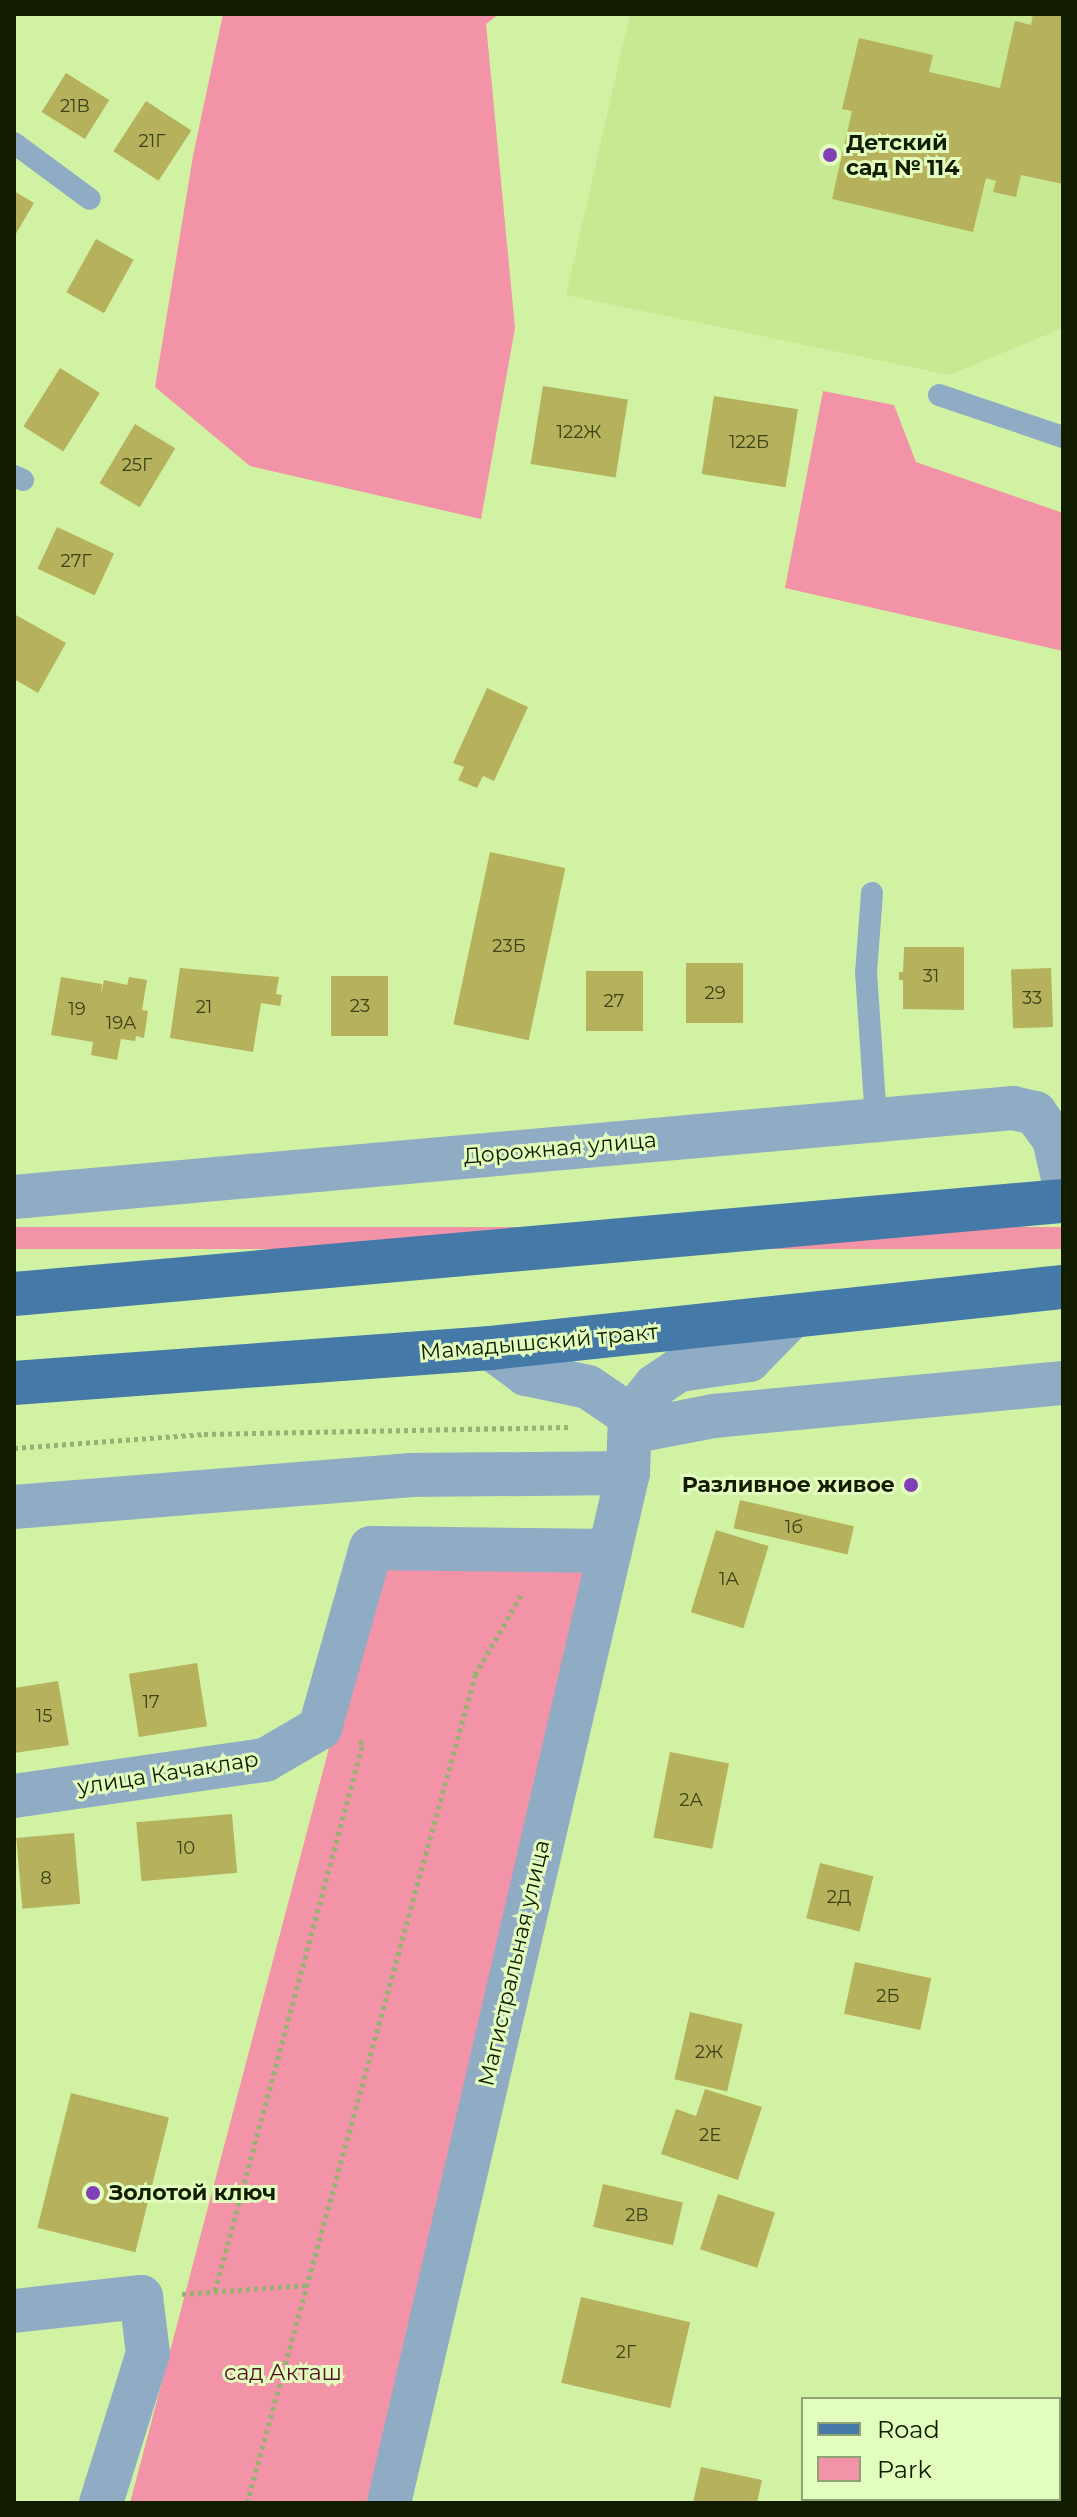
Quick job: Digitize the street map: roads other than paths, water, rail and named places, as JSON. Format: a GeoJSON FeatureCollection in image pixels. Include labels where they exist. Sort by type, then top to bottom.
{"type":"FeatureCollection","features":[{"type":"Feature","properties":{"kind":"main road"},"geometry":{"type":"LineString","coordinates":[[14,1294],[1063,1201]]}},
{"type":"Feature","properties":{"kind":"main road","name":"Мамадышский тракт"},"geometry":{"type":"LineString","coordinates":[[14,1383],[491,1348],[1063,1287]]}},
{"type":"Feature","properties":{"kind":"street","name":"Дорожная улица"},"geometry":{"type":"LineString","coordinates":[[14,1197],[1013,1108],[1051,1115],[1063,1178]]}},
{"type":"Feature","properties":{"kind":"street","name":"Магистральная улица"},"geometry":{"type":"LineString","coordinates":[[389,2503],[610,1551],[633,1411],[655,1386],[679,1370],[749,1360],[790,1318]]}},
{"type":"Feature","properties":{"kind":"street"},"geometry":{"type":"LineString","coordinates":[[491,1348],[526,1374],[588,1387],[602,1395],[625,1412],[630,1442]]}},
{"type":"Feature","properties":{"kind":"street"},"geometry":{"type":"LineString","coordinates":[[14,1507],[409,1475],[564,1474],[630,1442],[714,1416],[1063,1383]]}},
{"type":"Feature","properties":{"kind":"street","name":"улица Качаклар"},"geometry":{"type":"LineString","coordinates":[[14,1796],[265,1760],[320,1728],[371,1548],[610,1551]]}},
{"type":"Feature","properties":{"kind":"street"},"geometry":{"type":"LineString","coordinates":[[14,2311],[141,2297],[148,2353],[101,2503]]}},
{"type":"Feature","properties":{"kind":"lane"},"geometry":{"type":"LineString","coordinates":[[14,143],[90,199]]}},
{"type":"Feature","properties":{"kind":"lane"},"geometry":{"type":"LineString","coordinates":[[939,395],[1063,437]]}},
{"type":"Feature","properties":{"kind":"lane"},"geometry":{"type":"LineString","coordinates":[[872,893],[866,972],[876,1120]]}},
{"type":"Feature","properties":{"kind":"place","name":"Детский сад № 114"},"geometry":{"type":"Point","coordinates":[830,155]}},
{"type":"Feature","properties":{"kind":"place","name":"Разливное живое"},"geometry":{"type":"Point","coordinates":[911,1485]}},
{"type":"Feature","properties":{"kind":"place","name":"Золотой ключ"},"geometry":{"type":"Point","coordinates":[93,2193]}},
{"type":"Feature","properties":{"kind":"park label","name":"сад Акташ"},"geometry":{"type":"Point","coordinates":[283,2373]}}]}
